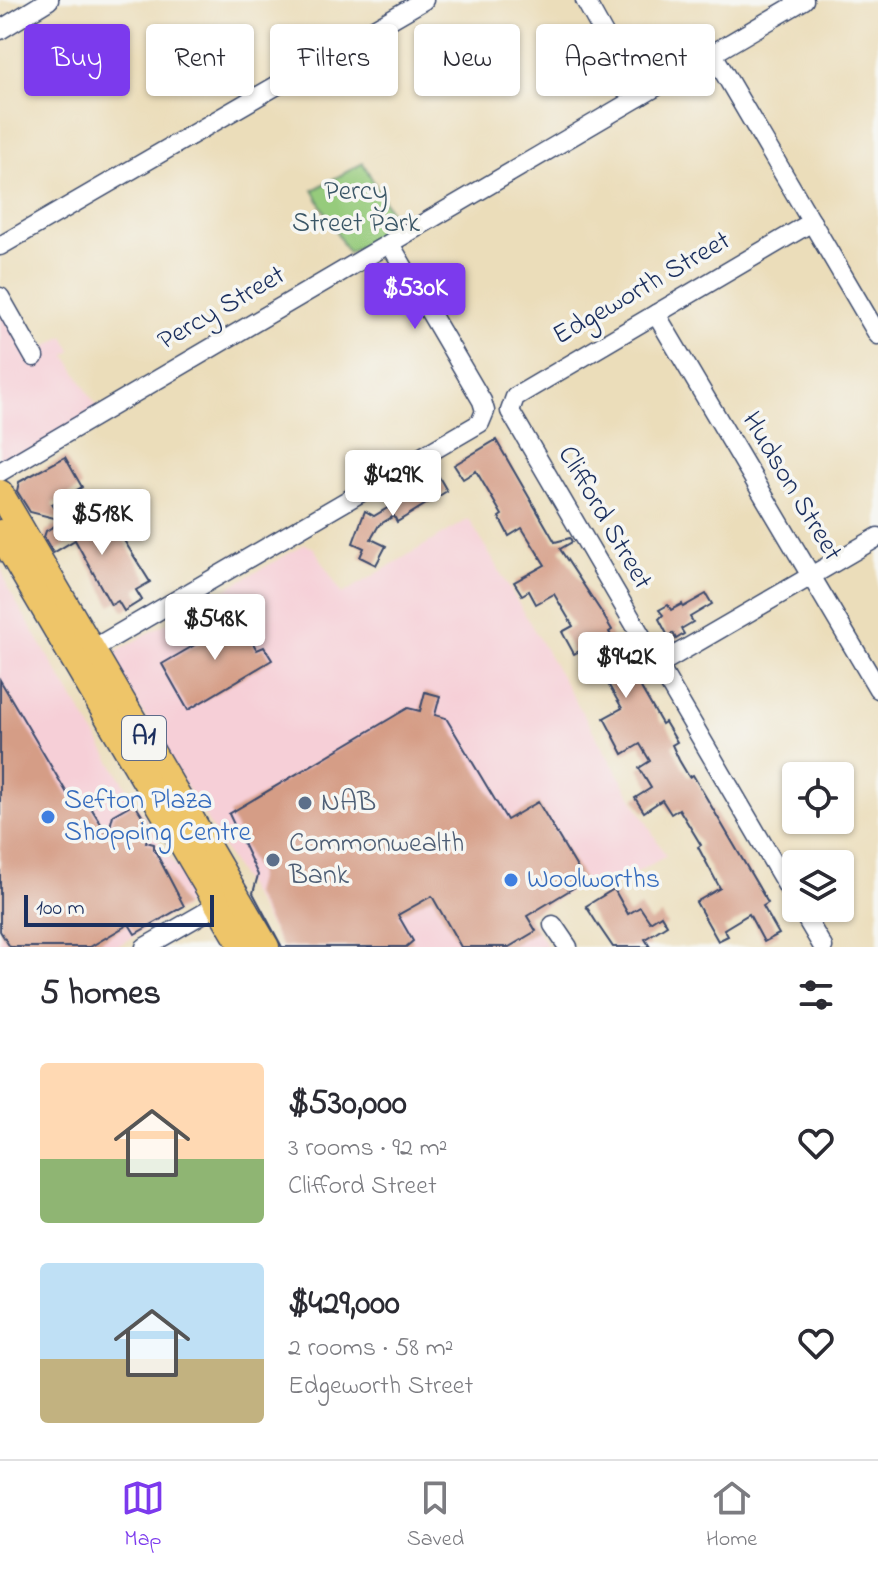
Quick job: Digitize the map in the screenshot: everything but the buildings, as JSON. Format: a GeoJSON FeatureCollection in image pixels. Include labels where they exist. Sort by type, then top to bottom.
{"type":"FeatureCollection","features":[{"type":"Feature","properties":{"kind":"highway","name":"A1"},"geometry":{"type":"LineString","coordinates":[[0,493],[83,655],[243,947]]}},
{"type":"Feature","properties":{"kind":"highway","name":"A1"},"geometry":{"type":"LineString","coordinates":[[0,533],[83,655],[266,947]]}},
{"type":"Feature","properties":{"kind":"street"},"geometry":{"type":"LineString","coordinates":[[0,30],[49,0]]}},
{"type":"Feature","properties":{"kind":"street"},"geometry":{"type":"LineString","coordinates":[[0,246],[424,0]]}},
{"type":"Feature","properties":{"kind":"street"},"geometry":{"type":"LineString","coordinates":[[585,0],[639,97]]}},
{"type":"Feature","properties":{"kind":"street","name":"Percy Street"},"geometry":{"type":"LineString","coordinates":[[715,53],[804,0]]}},
{"type":"Feature","properties":{"kind":"street"},"geometry":{"type":"LineString","coordinates":[[715,57],[878,335]]}},
{"type":"Feature","properties":{"kind":"street","name":"Percy Street"},"geometry":{"type":"LineString","coordinates":[[0,472],[639,97]]}},
{"type":"Feature","properties":{"kind":"street","name":"Edgeworth Street"},"geometry":{"type":"LineString","coordinates":[[510,411],[515,397],[812,222]]}},
{"type":"Feature","properties":{"kind":"street"},"geometry":{"type":"LineString","coordinates":[[83,655],[480,423],[485,411],[390,244]]}},
{"type":"Feature","properties":{"kind":"street"},"geometry":{"type":"LineString","coordinates":[[0,297],[34,357]]}},
{"type":"Feature","properties":{"kind":"street","name":"Hudson Street"},"geometry":{"type":"LineString","coordinates":[[656,314],[878,689]]}},
{"type":"Feature","properties":{"kind":"street","name":"Clifford Street"},"geometry":{"type":"LineString","coordinates":[[510,411],[782,877]]}},
{"type":"Feature","properties":{"kind":"street"},"geometry":{"type":"LineString","coordinates":[[658,665],[878,537]]}},
{"type":"Feature","properties":{"kind":"street"},"geometry":{"type":"LineString","coordinates":[[145,947],[218,905]]}},
{"type":"Feature","properties":{"kind":"street"},"geometry":{"type":"LineString","coordinates":[[808,922],[823,947]]}},
{"type":"Feature","properties":{"kind":"street"},"geometry":{"type":"LineString","coordinates":[[553,925],[568,947]]}},
{"type":"Feature","properties":{"kind":"shaded area"},"geometry":{"type":"Polygon","coordinates":[[[0,291],[36,353],[64,336],[72,351],[66,355],[100,413],[0,472],[0,291]]]}},
{"type":"Feature","properties":{"kind":"shaded area"},"geometry":{"type":"Polygon","coordinates":[[[469,519],[666,856],[614,885],[585,883],[528,916],[548,947],[282,947],[114,664],[117,651],[305,544],[314,548],[342,594],[469,519]]]}},
{"type":"Feature","properties":{"kind":"shaded area"},"geometry":{"type":"Polygon","coordinates":[[[0,564],[8,588],[46,653],[160,843],[190,886],[190,897],[184,907],[116,947],[0,947],[0,564]]]}},
{"type":"Feature","properties":{"kind":"green space","name":"Percy Street Park"},"geometry":{"type":"Polygon","coordinates":[[[363,163],[398,226],[348,253],[313,190],[363,163]]]}},
{"type":"Feature","properties":{"kind":"place","name":"NAB"},"geometry":{"type":"Point","coordinates":[305,803]}},
{"type":"Feature","properties":{"kind":"place","name":"Sefton Plaza Shopping Centre"},"geometry":{"type":"Point","coordinates":[48,817]}},
{"type":"Feature","properties":{"kind":"place","name":"Commonwealth Bank"},"geometry":{"type":"Point","coordinates":[273,860]}},
{"type":"Feature","properties":{"kind":"place","name":"Woolworths"},"geometry":{"type":"Point","coordinates":[511,880]}}]}
